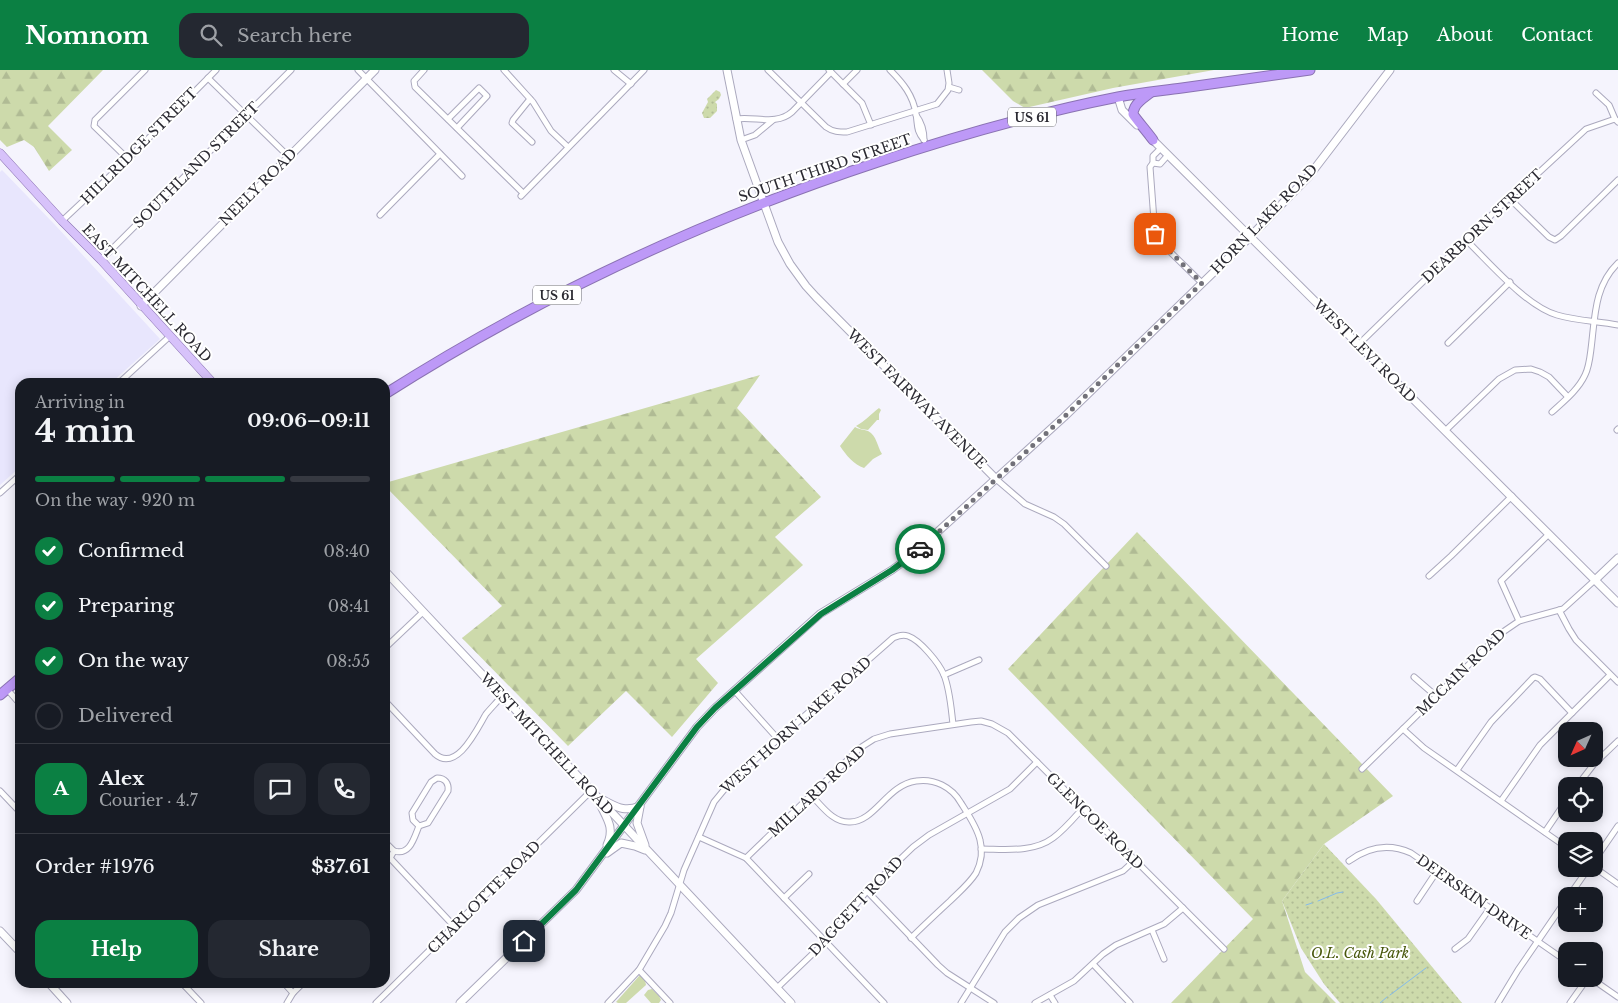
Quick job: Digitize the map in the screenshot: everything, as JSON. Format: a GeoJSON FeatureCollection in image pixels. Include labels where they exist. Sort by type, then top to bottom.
{"type":"FeatureCollection","features":[{"type":"Feature","properties":{"kind":"highway","name":"SOUTH THIRD STREET"},"geometry":{"type":"LineString","coordinates":[[390,391],[442,358],[551,298],[628,260],[764,202],[925,143],[1118,97],[1310,70]]}},
{"type":"Feature","properties":{"kind":"highway"},"geometry":{"type":"LineString","coordinates":[[1150,92],[1137,104],[1133,112],[1153,140]]}},
{"type":"Feature","properties":{"kind":"highway"},"geometry":{"type":"LineString","coordinates":[[3,692],[15,682]]}},
{"type":"Feature","properties":{"kind":"main road","name":"NEELY ROAD"},"geometry":{"type":"LineString","coordinates":[[141,306],[375,70]]}},
{"type":"Feature","properties":{"kind":"main road","name":"WEST FAIRWAY AVENUE"},"geometry":{"type":"LineString","coordinates":[[727,70],[741,140],[781,247],[790,264],[806,286],[996,479]]}},
{"type":"Feature","properties":{"kind":"main road","name":"HORN LAKE ROAD"},"geometry":{"type":"LineString","coordinates":[[601,858],[697,727],[715,708],[821,614],[912,556],[1070,411],[1250,237],[1309,176],[1390,70]]}},
{"type":"Feature","properties":{"kind":"main road","name":"WEST LEVI ROAD"},"geometry":{"type":"LineString","coordinates":[[1118,97],[1122,110],[1618,603]]}},
{"type":"Feature","properties":{"kind":"main road","name":"EAST MITCHELL ROAD"},"geometry":{"type":"LineString","coordinates":[[0,152],[208,378]]}},
{"type":"Feature","properties":{"kind":"main road","name":"MCCAIN ROAD"},"geometry":{"type":"LineString","coordinates":[[1595,580],[1618,558]]}},
{"type":"Feature","properties":{"kind":"main road","name":"WEST MITCHELL ROAD"},"geometry":{"type":"LineString","coordinates":[[390,576],[791,1003]]}},
{"type":"Feature","properties":{"kind":"main road"},"geometry":{"type":"LineString","coordinates":[[594,794],[620,808],[632,809],[640,806],[637,826],[649,852]]}},
{"type":"Feature","properties":{"kind":"main road"},"geometry":{"type":"LineString","coordinates":[[460,1003],[576,890],[601,858],[611,837],[611,830],[610,824],[594,794]]}},
{"type":"Feature","properties":{"kind":"main road"},"geometry":{"type":"LineString","coordinates":[[601,858],[621,843],[649,852]]}},
{"type":"Feature","properties":{"kind":"main road"},"geometry":{"type":"LineString","coordinates":[[0,931],[15,947]]}},
{"type":"Feature","properties":{"kind":"main road"},"geometry":{"type":"LineString","coordinates":[[53,988],[67,1003]]}},
{"type":"Feature","properties":{"kind":"street"},"geometry":{"type":"LineString","coordinates":[[128,159],[94,126],[95,120],[145,70]]}},
{"type":"Feature","properties":{"kind":"street","name":"HILLRIDGE STREET"},"geometry":{"type":"LineString","coordinates":[[62,221],[128,159],[216,70]]}},
{"type":"Feature","properties":{"kind":"street","name":"SOUTHLAND STREET"},"geometry":{"type":"LineString","coordinates":[[101,260],[291,70]]}},
{"type":"Feature","properties":{"kind":"street"},"geometry":{"type":"LineString","coordinates":[[358,70],[462,176]]}},
{"type":"Feature","properties":{"kind":"street"},"geometry":{"type":"LineString","coordinates":[[424,70],[414,81],[414,85],[522,194],[644,70]]}},
{"type":"Feature","properties":{"kind":"street"},"geometry":{"type":"LineString","coordinates":[[504,70],[530,99],[551,130],[568,147]]}},
{"type":"Feature","properties":{"kind":"street"},"geometry":{"type":"LineString","coordinates":[[614,70],[631,84]]}},
{"type":"Feature","properties":{"kind":"street"},"geometry":{"type":"LineString","coordinates":[[768,70],[824,125],[834,132],[847,132],[916,113],[937,104],[946,95],[949,87],[947,70]]}},
{"type":"Feature","properties":{"kind":"street"},"geometry":{"type":"LineString","coordinates":[[843,84],[857,70]]}},
{"type":"Feature","properties":{"kind":"street"},"geometry":{"type":"LineString","coordinates":[[890,70],[906,87],[916,113],[919,134],[925,143]]}},
{"type":"Feature","properties":{"kind":"street"},"geometry":{"type":"LineString","coordinates":[[741,140],[752,136],[773,120],[788,115],[830,71],[862,103],[871,125]]}},
{"type":"Feature","properties":{"kind":"street"},"geometry":{"type":"LineString","coordinates":[[208,78],[288,156]]}},
{"type":"Feature","properties":{"kind":"street"},"geometry":{"type":"LineString","coordinates":[[949,87],[959,90]]}},
{"type":"Feature","properties":{"kind":"street"},"geometry":{"type":"LineString","coordinates":[[448,119],[480,88],[487,96],[457,128]]}},
{"type":"Feature","properties":{"kind":"street"},"geometry":{"type":"LineString","coordinates":[[1596,93],[1609,105],[1616,121]]}},
{"type":"Feature","properties":{"kind":"street"},"geometry":{"type":"LineString","coordinates":[[530,99],[512,123],[532,142]]}},
{"type":"Feature","properties":{"kind":"street"},"geometry":{"type":"LineString","coordinates":[[736,119],[748,117],[773,120]]}},
{"type":"Feature","properties":{"kind":"street"},"geometry":{"type":"LineString","coordinates":[[758,119],[762,129]]}},
{"type":"Feature","properties":{"kind":"street","name":"DEARBORN STREET"},"geometry":{"type":"LineString","coordinates":[[1358,345],[1509,198],[1586,129],[1616,121]]}},
{"type":"Feature","properties":{"kind":"street"},"geometry":{"type":"LineString","coordinates":[[1161,148],[1153,156],[1153,163],[1150,167],[1155,234],[1160,242],[1202,283]]}},
{"type":"Feature","properties":{"kind":"street"},"geometry":{"type":"LineString","coordinates":[[380,215],[440,154]]}},
{"type":"Feature","properties":{"kind":"street"},"geometry":{"type":"LineString","coordinates":[[1153,163],[1160,164],[1168,155]]}},
{"type":"Feature","properties":{"kind":"street"},"geometry":{"type":"LineString","coordinates":[[1509,198],[1554,240],[1561,236],[1618,180]]}},
{"type":"Feature","properties":{"kind":"street"},"geometry":{"type":"LineString","coordinates":[[1466,240],[1530,302],[1558,316],[1618,325]]}},
{"type":"Feature","properties":{"kind":"street"},"geometry":{"type":"LineString","coordinates":[[1552,412],[1581,383],[1586,372],[1601,287],[1608,273],[1618,263]]}},
{"type":"Feature","properties":{"kind":"street"},"geometry":{"type":"LineString","coordinates":[[1448,343],[1510,282]]}},
{"type":"Feature","properties":{"kind":"street"},"geometry":{"type":"LineString","coordinates":[[124,378],[170,336]]}},
{"type":"Feature","properties":{"kind":"street"},"geometry":{"type":"LineString","coordinates":[[1446,430],[1499,379],[1515,370],[1530,369],[1540,372],[1548,377],[1568,397]]}},
{"type":"Feature","properties":{"kind":"street","name":"WEST FAIRWAY AVENUE"},"geometry":{"type":"LineString","coordinates":[[996,479],[1025,504],[1054,517],[1064,524],[1106,566]]}},
{"type":"Feature","properties":{"kind":"street"},"geometry":{"type":"LineString","coordinates":[[0,493],[15,480]]}},
{"type":"Feature","properties":{"kind":"street"},"geometry":{"type":"LineString","coordinates":[[1429,576],[1452,556],[1512,496]]}},
{"type":"Feature","properties":{"kind":"street"},"geometry":{"type":"LineString","coordinates":[[1519,621],[1501,581],[1549,534]]}},
{"type":"Feature","properties":{"kind":"street","name":"MCCAIN ROAD"},"geometry":{"type":"LineString","coordinates":[[1362,769],[1495,638],[1519,621],[1568,606],[1595,580]]}},
{"type":"Feature","properties":{"kind":"street"},"geometry":{"type":"LineString","coordinates":[[1559,610],[1576,640],[1618,682]]}},
{"type":"Feature","properties":{"kind":"street"},"geometry":{"type":"LineString","coordinates":[[390,643],[423,612]]}},
{"type":"Feature","properties":{"kind":"street","name":"WEST HORN LAKE ROAD"},"geometry":{"type":"LineString","coordinates":[[611,1002],[639,970],[665,926],[679,884],[714,802],[723,789],[896,636],[904,635],[913,638],[936,661],[944,675]]}},
{"type":"Feature","properties":{"kind":"street"},"geometry":{"type":"LineString","coordinates":[[953,724],[944,675],[979,660]]}},
{"type":"Feature","properties":{"kind":"street"},"geometry":{"type":"LineString","coordinates":[[1501,801],[1540,746],[1610,674]]}},
{"type":"Feature","properties":{"kind":"street"},"geometry":{"type":"LineString","coordinates":[[1414,677],[1436,696]]}},
{"type":"Feature","properties":{"kind":"street"},"geometry":{"type":"LineString","coordinates":[[1457,770],[1491,722],[1533,678],[1540,679],[1572,712]]}},
{"type":"Feature","properties":{"kind":"street"},"geometry":{"type":"LineString","coordinates":[[734,690],[778,739]]}},
{"type":"Feature","properties":{"kind":"street"},"geometry":{"type":"LineString","coordinates":[[3,692],[15,700]]}},
{"type":"Feature","properties":{"kind":"street"},"geometry":{"type":"LineString","coordinates":[[390,706],[435,754],[448,760],[454,757],[471,741],[487,713],[502,696]]}},
{"type":"Feature","properties":{"kind":"street","name":"GLENCOE ROAD"},"geometry":{"type":"LineString","coordinates":[[953,724],[981,721],[995,724],[1008,734],[1224,949]]}},
{"type":"Feature","properties":{"kind":"street","name":"MILLARD ROAD"},"geometry":{"type":"LineString","coordinates":[[746,858],[862,747],[874,739],[890,734],[953,724]]}},
{"type":"Feature","properties":{"kind":"street"},"geometry":{"type":"LineString","coordinates":[[1403,729],[1420,745],[1558,841]]}},
{"type":"Feature","properties":{"kind":"street"},"geometry":{"type":"LineString","coordinates":[[1584,777],[1618,740]]}},
{"type":"Feature","properties":{"kind":"street","name":"DAGGETT ROAD"},"geometry":{"type":"LineString","coordinates":[[777,988],[825,942],[867,891],[920,840],[1010,789],[1037,762]]}},
{"type":"Feature","properties":{"kind":"street"},"geometry":{"type":"LineString","coordinates":[[390,848],[394,852],[401,852],[413,842],[419,826],[428,822],[448,791],[448,786],[444,780],[437,778],[433,780],[413,810],[413,820],[419,826]]}},
{"type":"Feature","properties":{"kind":"street"},"geometry":{"type":"LineString","coordinates":[[811,795],[834,818],[845,822],[854,822],[868,816],[892,792],[901,785],[913,781],[927,780],[941,784],[951,790],[958,798],[977,832],[981,848],[978,869],[970,882],[911,938]]}},
{"type":"Feature","properties":{"kind":"street"},"geometry":{"type":"LineString","coordinates":[[0,791],[15,807]]}},
{"type":"Feature","properties":{"kind":"street","name":"CHARLOTTE ROAD"},"geometry":{"type":"LineString","coordinates":[[376,1003],[454,926],[594,794]]}},
{"type":"Feature","properties":{"kind":"street"},"geometry":{"type":"LineString","coordinates":[[981,848],[1026,848],[1041,845],[1056,836],[1083,808]]}},
{"type":"Feature","properties":{"kind":"street"},"geometry":{"type":"LineString","coordinates":[[1545,832],[1558,813]]}},
{"type":"Feature","properties":{"kind":"street"},"geometry":{"type":"LineString","coordinates":[[1603,848],[1618,826]]}},
{"type":"Feature","properties":{"kind":"street"},"geometry":{"type":"LineString","coordinates":[[699,837],[746,858],[884,1003]]}},
{"type":"Feature","properties":{"kind":"street","name":"DEERSKIN DRIVE"},"geometry":{"type":"LineString","coordinates":[[1349,861],[1369,850],[1381,847],[1394,848],[1411,853],[1558,955]]}},
{"type":"Feature","properties":{"kind":"street"},"geometry":{"type":"LineString","coordinates":[[394,852],[390,858],[454,926]]}},
{"type":"Feature","properties":{"kind":"street"},"geometry":{"type":"LineString","coordinates":[[961,1003],[1006,932],[1026,912],[1049,900],[1123,870],[1135,860]]}},
{"type":"Feature","properties":{"kind":"street"},"geometry":{"type":"LineString","coordinates":[[1416,901],[1437,871]]}},
{"type":"Feature","properties":{"kind":"street"},"geometry":{"type":"LineString","coordinates":[[1603,873],[1618,884]]}},
{"type":"Feature","properties":{"kind":"street"},"geometry":{"type":"LineString","coordinates":[[784,898],[809,874]]}},
{"type":"Feature","properties":{"kind":"street"},"geometry":{"type":"LineString","coordinates":[[867,891],[943,969],[994,1003]]}},
{"type":"Feature","properties":{"kind":"street"},"geometry":{"type":"LineString","coordinates":[[1035,1003],[1074,981],[1116,945],[1169,921],[1183,908]]}},
{"type":"Feature","properties":{"kind":"street"},"geometry":{"type":"LineString","coordinates":[[1455,949],[1468,939],[1490,908]]}},
{"type":"Feature","properties":{"kind":"street"},"geometry":{"type":"LineString","coordinates":[[1498,1003],[1558,911]]}},
{"type":"Feature","properties":{"kind":"street"},"geometry":{"type":"LineString","coordinates":[[1152,930],[1164,959]]}},
{"type":"Feature","properties":{"kind":"street"},"geometry":{"type":"LineString","coordinates":[[1093,964],[1130,1003]]}},
{"type":"Feature","properties":{"kind":"street"},"geometry":{"type":"LineString","coordinates":[[639,970],[666,1002]]}},
{"type":"Feature","properties":{"kind":"street"},"geometry":{"type":"LineString","coordinates":[[1570,1003],[1581,987]]}},
{"type":"Feature","properties":{"kind":"street"},"geometry":{"type":"LineString","coordinates":[[1603,987],[1618,997]]}},
{"type":"Feature","properties":{"kind":"street"},"geometry":{"type":"LineString","coordinates":[[187,988],[201,1003]]}},
{"type":"Feature","properties":{"kind":"street"},"geometry":{"type":"LineString","coordinates":[[288,988],[293,993]]}},
{"type":"Feature","properties":{"kind":"street"},"geometry":{"type":"LineString","coordinates":[[287,1003],[298,988]]}},
{"type":"Feature","properties":{"kind":"street"},"geometry":{"type":"LineString","coordinates":[[1050,995],[1054,1003]]}},
{"type":"Feature","properties":{"kind":"shaded area"},"geometry":{"type":"Polygon","coordinates":[[[2,170],[56,226],[160,339],[116,378],[15,378],[15,472],[0,485],[0,172],[2,170]]]}},
{"type":"Feature","properties":{"kind":"green space"},"geometry":{"type":"Polygon","coordinates":[[[0,70],[103,70],[48,126],[72,150],[49,171],[34,147],[24,140],[7,147],[0,140],[0,70]]]}},
{"type":"Feature","properties":{"kind":"green space"},"geometry":{"type":"Polygon","coordinates":[[[982,70],[1214,70],[1113,88],[1025,108],[1013,101],[982,70]]]}},
{"type":"Feature","properties":{"kind":"green space"},"geometry":{"type":"Polygon","coordinates":[[[716,90],[721,95],[715,102],[717,104],[717,111],[710,118],[704,118],[702,113],[708,102],[707,99],[716,90]]]}},
{"type":"Feature","properties":{"kind":"green space"},"geometry":{"type":"Polygon","coordinates":[[[760,375],[737,408],[821,497],[775,537],[803,565],[696,659],[718,683],[672,737],[626,691],[568,746],[462,638],[502,606],[390,491],[390,482],[760,375]]]}},
{"type":"Feature","properties":{"kind":"green space"},"geometry":{"type":"Polygon","coordinates":[[[879,408],[881,410],[879,420],[868,430],[856,426],[865,420],[879,408]]]}},
{"type":"Feature","properties":{"kind":"green space"},"geometry":{"type":"Polygon","coordinates":[[[855,427],[871,433],[882,454],[873,459],[864,468],[854,462],[840,446],[855,427]]]}},
{"type":"Feature","properties":{"kind":"green space"},"geometry":{"type":"Polygon","coordinates":[[[1137,532],[1393,796],[1324,844],[1282,901],[1305,972],[1336,1003],[1171,1003],[1253,919],[1008,669],[1137,532]]]}},
{"type":"Feature","properties":{"kind":"green space","name":"O.L. Cash Park"},"geometry":{"type":"Polygon","coordinates":[[[1324,844],[1376,899],[1462,1003],[1340,1003],[1324,984],[1301,948],[1282,901],[1324,844]]]}},
{"type":"Feature","properties":{"kind":"green space"},"geometry":{"type":"Polygon","coordinates":[[[640,975],[645,980],[646,985],[626,1003],[616,1002],[640,975]]]}},
{"type":"Feature","properties":{"kind":"green space"},"geometry":{"type":"Polygon","coordinates":[[[652,989],[661,1000],[659,1003],[651,1003],[644,995],[648,990],[652,989]]]}},
{"type":"Feature","properties":{"kind":"waterway"},"geometry":{"type":"LineString","coordinates":[[1318,901],[1343,892]]}},
{"type":"Feature","properties":{"kind":"waterway"},"geometry":{"type":"LineString","coordinates":[[1306,905],[1312,903]]}},
{"type":"Feature","properties":{"kind":"waterway"},"geometry":{"type":"LineString","coordinates":[[1390,995],[1426,968]]}},
{"type":"Feature","properties":{"kind":"waterway"},"geometry":{"type":"LineString","coordinates":[[1380,1003],[1387,997]]}},
{"type":"Feature","properties":{"kind":"way so far"},"geometry":{"type":"LineString","coordinates":[[920,549],[1064,417],[1202,283],[1160,242],[1155,234]]}},
{"type":"Feature","properties":{"kind":"route"},"geometry":{"type":"LineString","coordinates":[[524,941],[576,890],[697,727],[715,708],[821,614],[892,570],[920,549]]}}]}
